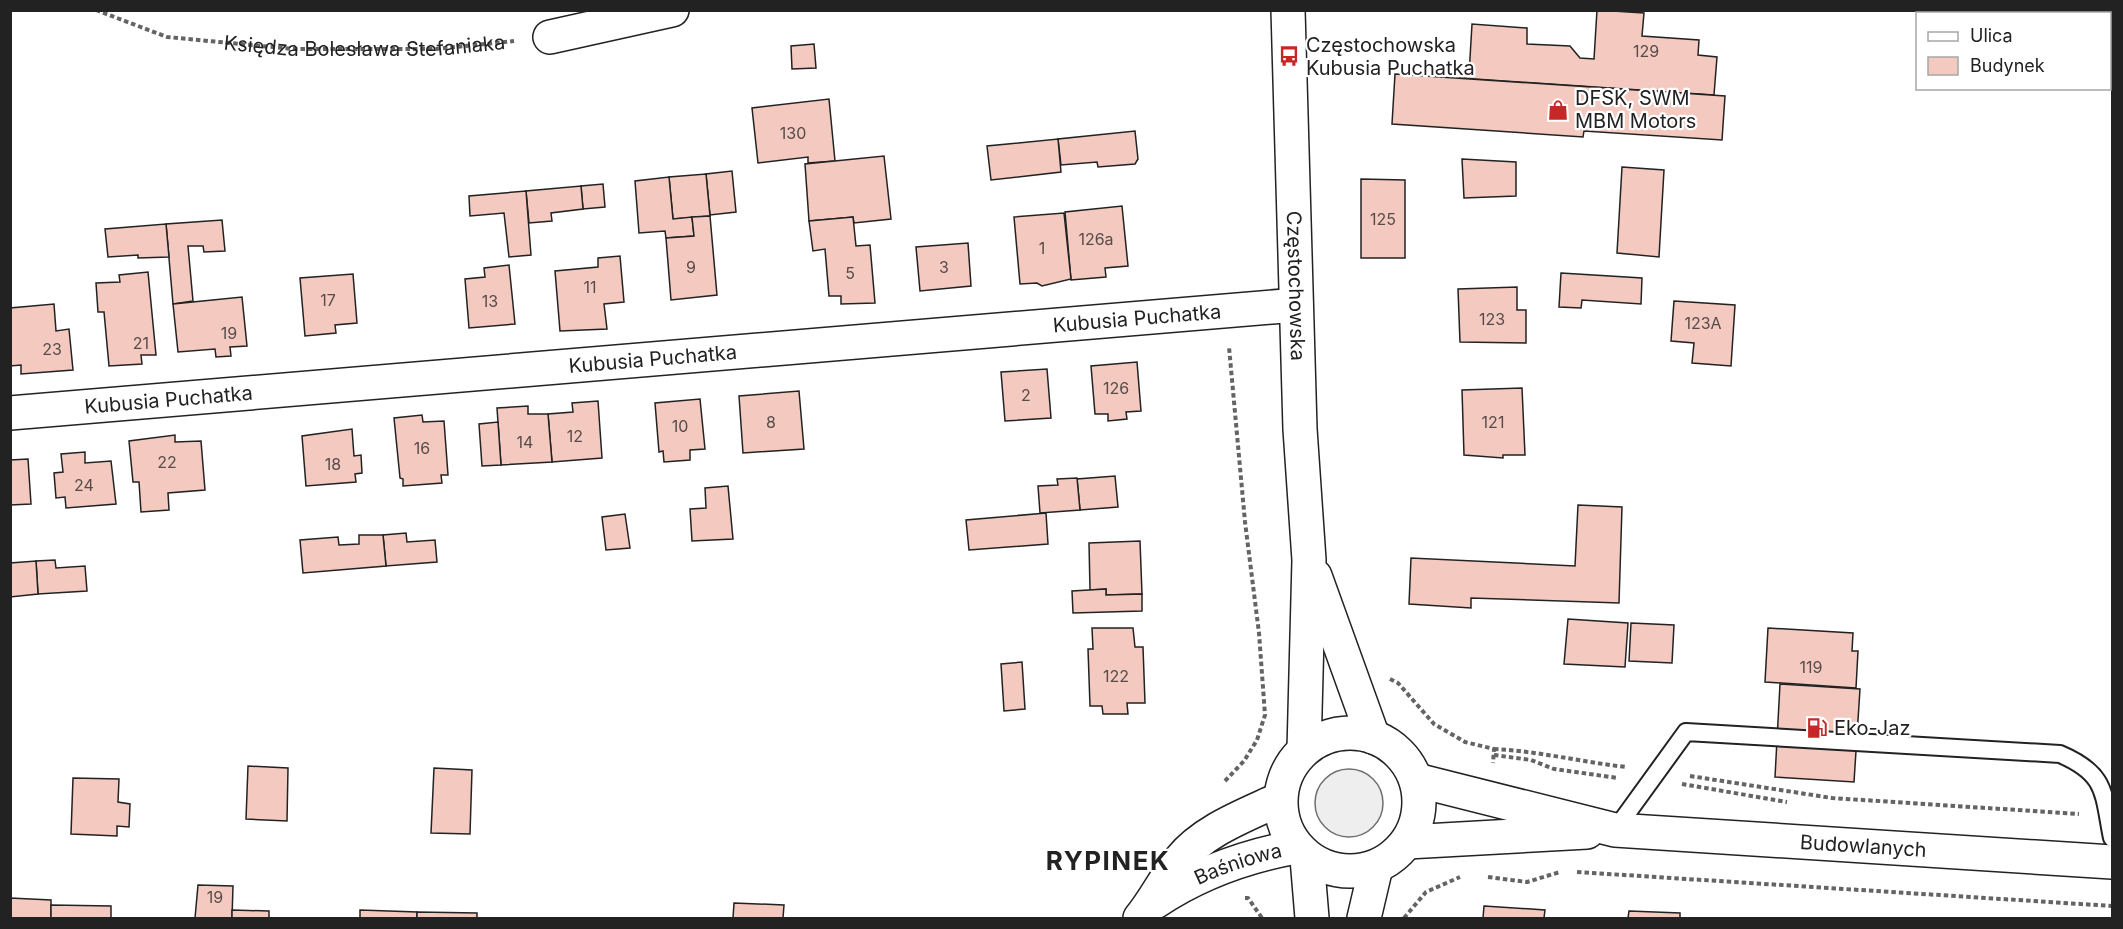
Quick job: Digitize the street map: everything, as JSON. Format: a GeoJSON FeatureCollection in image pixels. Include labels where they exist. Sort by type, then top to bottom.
{"type":"FeatureCollection","features":[{"type":"Feature","properties":{"kind":"street"},"geometry":{"type":"LineString","coordinates":[[550,37],[672,10]]}},
{"type":"Feature","properties":{"kind":"street","name":"Częstochowska"},"geometry":{"type":"LineString","coordinates":[[1288,10],[1296,305],[1309,560],[1304,750]]}},
{"type":"Feature","properties":{"kind":"street","name":"Kubusia Puchatka"},"geometry":{"type":"LineString","coordinates":[[10,413],[1296,305]]}},
{"type":"Feature","properties":{"kind":"street","name":"Częstochowska"},"geometry":{"type":"LineString","coordinates":[[1309,560],[1373,737]]}},
{"type":"Feature","properties":{"kind":"street"},"geometry":{"type":"LineString","coordinates":[[1301,853],[1340,872],[1358,872],[1376,867],[1394,857],[1407,842],[1417,823],[1419,801],[1416,780],[1400,754],[1373,737],[1355,733],[1337,734],[1319,739],[1291,764],[1283,781],[1280,799],[1281,816],[1301,853],[1312,918]]}},
{"type":"Feature","properties":{"kind":"street","name":"Budowlanych"},"geometry":{"type":"LineString","coordinates":[[1416,780],[1616,830]]}},
{"type":"Feature","properties":{"kind":"street","name":"Baśniowa"},"geometry":{"type":"LineString","coordinates":[[1146,912],[1180,859],[1194,845],[1222,827],[1280,799]]}},
{"type":"Feature","properties":{"kind":"street","name":"Budowlanych"},"geometry":{"type":"LineString","coordinates":[[1407,842],[1616,830],[2112,862]]}},
{"type":"Feature","properties":{"kind":"street","name":"Baśniowa"},"geometry":{"type":"LineString","coordinates":[[1146,912],[1195,878],[1267,852],[1301,853]]}},
{"type":"Feature","properties":{"kind":"street"},"geometry":{"type":"LineString","coordinates":[[1364,918],[1376,867]]}},
{"type":"Feature","properties":{"kind":"lane"},"geometry":{"type":"LineString","coordinates":[[1616,830],[1686,732],[2060,754],[2084,765],[2101,785],[2112,838]]}},
{"type":"Feature","properties":{"kind":"path","name":"Księdza Bolesława Stefaniaka"},"geometry":{"type":"LineString","coordinates":[[96,10],[167,36],[293,50],[436,49],[550,37]]}},
{"type":"Feature","properties":{"kind":"path"},"geometry":{"type":"LineString","coordinates":[[1222,827],[1219,810],[1210,792],[1231,777],[1244,761],[1257,740],[1264,715],[1259,633],[1245,522],[1226,310]]}},
{"type":"Feature","properties":{"kind":"path"},"geometry":{"type":"LineString","coordinates":[[1494,749],[1533,751],[1572,761],[1793,803]]}},
{"type":"Feature","properties":{"kind":"path"},"geometry":{"type":"LineString","coordinates":[[1494,755],[1531,760],[1554,769],[1656,776],[1832,798],[2108,816]]}},
{"type":"Feature","properties":{"kind":"path"},"geometry":{"type":"LineString","coordinates":[[1229,866],[1240,898],[1248,898],[1262,918]]}},
{"type":"Feature","properties":{"kind":"path"},"geometry":{"type":"LineString","coordinates":[[1488,877],[1527,882],[1562,872]]}},
{"type":"Feature","properties":{"kind":"path"},"geometry":{"type":"LineString","coordinates":[[1572,872],[2112,906]]}},
{"type":"Feature","properties":{"kind":"shaded area"},"geometry":{"type":"Polygon","coordinates":[[[1356,769],[1368,775],[1377,784],[1383,796],[1381,816],[1373,827],[1356,837],[1342,837],[1325,827],[1317,816],[1315,796],[1325,779],[1336,771],[1356,769]]]}},
{"type":"Feature","properties":{"kind":"building"},"geometry":{"type":"Polygon","coordinates":[[[1597,10],[1644,13],[1642,36],[1699,40],[1698,55],[1717,57],[1714,95],[1460,78],[1461,74],[1469,75],[1472,24],[1527,28],[1527,44],[1570,46],[1580,58],[1594,59],[1597,10]]]}},
{"type":"Feature","properties":{"kind":"building"},"geometry":{"type":"Polygon","coordinates":[[[814,44],[816,68],[792,69],[791,46],[814,44]]]}},
{"type":"Feature","properties":{"kind":"building","name":"DFSK, SWM MBM Motors"},"geometry":{"type":"Polygon","coordinates":[[[1395,74],[1725,96],[1722,140],[1584,131],[1583,137],[1392,124],[1395,74]]]}},
{"type":"Feature","properties":{"kind":"building"},"geometry":{"type":"Polygon","coordinates":[[[829,99],[835,161],[808,163],[808,157],[758,163],[752,108],[829,99]]]}},
{"type":"Feature","properties":{"kind":"building"},"geometry":{"type":"Polygon","coordinates":[[[1135,131],[1138,159],[1135,164],[1098,167],[1097,162],[1061,165],[1058,139],[1135,131]]]}},
{"type":"Feature","properties":{"kind":"building"},"geometry":{"type":"Polygon","coordinates":[[[1058,139],[1061,172],[991,180],[987,146],[1058,139]]]}},
{"type":"Feature","properties":{"kind":"building"},"geometry":{"type":"Polygon","coordinates":[[[884,156],[891,219],[854,223],[853,217],[809,221],[805,164],[884,156]]]}},
{"type":"Feature","properties":{"kind":"building"},"geometry":{"type":"Polygon","coordinates":[[[1462,159],[1516,162],[1516,196],[1464,198],[1462,159]]]}},
{"type":"Feature","properties":{"kind":"building"},"geometry":{"type":"Polygon","coordinates":[[[1622,167],[1664,170],[1659,257],[1617,253],[1622,167]]]}},
{"type":"Feature","properties":{"kind":"building"},"geometry":{"type":"Polygon","coordinates":[[[732,171],[736,212],[710,215],[706,174],[732,171]]]}},
{"type":"Feature","properties":{"kind":"building"},"geometry":{"type":"Polygon","coordinates":[[[706,174],[710,216],[673,219],[669,177],[706,174]]]}},
{"type":"Feature","properties":{"kind":"building"},"geometry":{"type":"Polygon","coordinates":[[[669,177],[673,219],[692,217],[694,236],[666,238],[665,231],[639,233],[635,181],[669,177]]]}},
{"type":"Feature","properties":{"kind":"building"},"geometry":{"type":"Polygon","coordinates":[[[1361,179],[1405,180],[1405,258],[1361,258],[1361,179]]]}},
{"type":"Feature","properties":{"kind":"building"},"geometry":{"type":"Polygon","coordinates":[[[603,184],[605,207],[583,209],[581,186],[603,184]]]}},
{"type":"Feature","properties":{"kind":"building"},"geometry":{"type":"Polygon","coordinates":[[[581,186],[583,209],[551,213],[552,221],[529,223],[526,191],[581,186]]]}},
{"type":"Feature","properties":{"kind":"building"},"geometry":{"type":"Polygon","coordinates":[[[526,191],[531,255],[509,257],[504,213],[470,216],[469,196],[526,191]]]}},
{"type":"Feature","properties":{"kind":"building"},"geometry":{"type":"Polygon","coordinates":[[[1122,206],[1128,266],[1105,268],[1106,277],[1071,280],[1065,212],[1122,206]]]}},
{"type":"Feature","properties":{"kind":"building"},"geometry":{"type":"Polygon","coordinates":[[[1064,213],[1071,279],[1042,286],[1037,283],[1020,284],[1014,217],[1064,213]]]}},
{"type":"Feature","properties":{"kind":"building"},"geometry":{"type":"Polygon","coordinates":[[[710,216],[717,295],[671,300],[666,238],[694,236],[692,217],[710,216]]]}},
{"type":"Feature","properties":{"kind":"building"},"geometry":{"type":"Polygon","coordinates":[[[853,217],[856,246],[870,245],[875,303],[841,304],[841,296],[829,296],[825,249],[813,251],[809,221],[853,217]]]}},
{"type":"Feature","properties":{"kind":"building"},"geometry":{"type":"Polygon","coordinates":[[[222,220],[225,251],[204,252],[203,246],[188,246],[193,301],[173,304],[166,224],[222,220]]]}},
{"type":"Feature","properties":{"kind":"building"},"geometry":{"type":"Polygon","coordinates":[[[166,224],[169,257],[138,258],[138,255],[108,257],[105,229],[166,224]]]}},
{"type":"Feature","properties":{"kind":"building"},"geometry":{"type":"Polygon","coordinates":[[[968,243],[971,286],[920,291],[916,247],[968,243]]]}},
{"type":"Feature","properties":{"kind":"building"},"geometry":{"type":"Polygon","coordinates":[[[620,256],[624,302],[604,304],[607,329],[560,331],[555,271],[598,267],[598,258],[620,256]]]}},
{"type":"Feature","properties":{"kind":"building"},"geometry":{"type":"Polygon","coordinates":[[[509,265],[515,324],[469,328],[465,279],[485,277],[484,268],[509,265]]]}},
{"type":"Feature","properties":{"kind":"building"},"geometry":{"type":"Polygon","coordinates":[[[148,272],[156,355],[141,355],[142,364],[109,366],[104,312],[98,312],[96,283],[120,282],[119,275],[148,272]]]}},
{"type":"Feature","properties":{"kind":"building"},"geometry":{"type":"Polygon","coordinates":[[[1561,273],[1642,278],[1641,304],[1582,300],[1581,308],[1559,307],[1561,273]]]}},
{"type":"Feature","properties":{"kind":"building"},"geometry":{"type":"Polygon","coordinates":[[[353,274],[357,323],[335,325],[336,333],[305,336],[300,278],[353,274]]]}},
{"type":"Feature","properties":{"kind":"building"},"geometry":{"type":"Polygon","coordinates":[[[1517,287],[1517,310],[1526,310],[1526,343],[1460,342],[1458,289],[1517,287]]]}},
{"type":"Feature","properties":{"kind":"building"},"geometry":{"type":"Polygon","coordinates":[[[242,297],[247,346],[230,347],[231,356],[216,357],[215,349],[178,352],[173,304],[242,297]]]}},
{"type":"Feature","properties":{"kind":"building"},"geometry":{"type":"Polygon","coordinates":[[[1674,301],[1735,305],[1731,366],[1692,363],[1694,343],[1671,341],[1674,301]]]}},
{"type":"Feature","properties":{"kind":"building"},"geometry":{"type":"Polygon","coordinates":[[[54,304],[56,331],[69,329],[73,370],[21,374],[21,365],[10,366],[10,308],[54,304]]]}},
{"type":"Feature","properties":{"kind":"building"},"geometry":{"type":"Polygon","coordinates":[[[1137,362],[1141,411],[1126,412],[1127,419],[1108,421],[1108,414],[1095,414],[1091,366],[1137,362]]]}},
{"type":"Feature","properties":{"kind":"building"},"geometry":{"type":"Polygon","coordinates":[[[1047,369],[1051,418],[1005,421],[1001,372],[1047,369]]]}},
{"type":"Feature","properties":{"kind":"building"},"geometry":{"type":"Polygon","coordinates":[[[1522,388],[1525,455],[1503,455],[1503,458],[1464,455],[1462,390],[1522,388]]]}},
{"type":"Feature","properties":{"kind":"building"},"geometry":{"type":"Polygon","coordinates":[[[799,391],[804,449],[743,453],[739,396],[799,391]]]}},
{"type":"Feature","properties":{"kind":"building"},"geometry":{"type":"Polygon","coordinates":[[[700,399],[705,449],[690,450],[690,460],[664,462],[663,451],[659,452],[655,403],[700,399]]]}},
{"type":"Feature","properties":{"kind":"building"},"geometry":{"type":"Polygon","coordinates":[[[598,401],[602,458],[552,462],[548,414],[573,412],[572,403],[598,401]]]}},
{"type":"Feature","properties":{"kind":"building"},"geometry":{"type":"Polygon","coordinates":[[[528,406],[528,414],[548,414],[552,462],[501,465],[497,408],[528,406]]]}},
{"type":"Feature","properties":{"kind":"building"},"geometry":{"type":"Polygon","coordinates":[[[422,415],[423,422],[444,421],[448,475],[441,475],[442,483],[403,486],[403,479],[400,478],[394,418],[422,415]]]}},
{"type":"Feature","properties":{"kind":"building"},"geometry":{"type":"Polygon","coordinates":[[[498,422],[501,465],[482,466],[479,424],[498,422]]]}},
{"type":"Feature","properties":{"kind":"building"},"geometry":{"type":"Polygon","coordinates":[[[352,429],[354,456],[361,455],[362,473],[355,474],[356,482],[306,486],[302,436],[352,429]]]}},
{"type":"Feature","properties":{"kind":"building"},"geometry":{"type":"Polygon","coordinates":[[[175,435],[175,442],[201,441],[205,490],[168,493],[169,510],[141,512],[139,482],[133,482],[129,441],[175,435]]]}},
{"type":"Feature","properties":{"kind":"building"},"geometry":{"type":"Polygon","coordinates":[[[85,452],[85,463],[111,461],[116,504],[66,508],[65,497],[56,498],[54,473],[63,472],[61,454],[85,452]]]}},
{"type":"Feature","properties":{"kind":"building"},"geometry":{"type":"Polygon","coordinates":[[[28,459],[31,504],[10,505],[10,460],[28,459]]]}},
{"type":"Feature","properties":{"kind":"building"},"geometry":{"type":"Polygon","coordinates":[[[1115,476],[1118,507],[1080,510],[1077,479],[1115,476]]]}},
{"type":"Feature","properties":{"kind":"building"},"geometry":{"type":"Polygon","coordinates":[[[1077,478],[1080,510],[1040,513],[1038,486],[1058,485],[1057,479],[1077,478]]]}},
{"type":"Feature","properties":{"kind":"building"},"geometry":{"type":"Polygon","coordinates":[[[728,486],[733,539],[692,541],[690,509],[706,508],[705,488],[728,486]]]}},
{"type":"Feature","properties":{"kind":"building"},"geometry":{"type":"Polygon","coordinates":[[[1578,505],[1622,507],[1619,603],[1471,598],[1471,608],[1409,604],[1411,558],[1575,566],[1578,505]]]}},
{"type":"Feature","properties":{"kind":"building"},"geometry":{"type":"Polygon","coordinates":[[[1046,513],[1048,544],[969,550],[966,520],[1046,513]]]}},
{"type":"Feature","properties":{"kind":"building"},"geometry":{"type":"Polygon","coordinates":[[[625,514],[630,548],[606,550],[602,517],[625,514]]]}},
{"type":"Feature","properties":{"kind":"building"},"geometry":{"type":"Polygon","coordinates":[[[406,533],[407,542],[435,540],[437,562],[386,566],[383,535],[406,533]]]}},
{"type":"Feature","properties":{"kind":"building"},"geometry":{"type":"Polygon","coordinates":[[[359,535],[383,535],[386,566],[303,573],[300,540],[338,537],[339,545],[359,544],[359,535]]]}},
{"type":"Feature","properties":{"kind":"building"},"geometry":{"type":"Polygon","coordinates":[[[1140,541],[1142,594],[1106,595],[1106,589],[1090,590],[1089,543],[1140,541]]]}},
{"type":"Feature","properties":{"kind":"building"},"geometry":{"type":"Polygon","coordinates":[[[55,560],[56,568],[85,566],[87,591],[38,594],[36,561],[55,560]]]}},
{"type":"Feature","properties":{"kind":"building"},"geometry":{"type":"Polygon","coordinates":[[[36,561],[38,594],[10,597],[10,563],[36,561]]]}},
{"type":"Feature","properties":{"kind":"building"},"geometry":{"type":"Polygon","coordinates":[[[1106,589],[1106,595],[1142,594],[1142,611],[1073,613],[1072,591],[1106,589]]]}},
{"type":"Feature","properties":{"kind":"building"},"geometry":{"type":"Polygon","coordinates":[[[1568,619],[1628,623],[1625,667],[1564,664],[1568,619]]]}},
{"type":"Feature","properties":{"kind":"building"},"geometry":{"type":"Polygon","coordinates":[[[1631,623],[1674,625],[1672,663],[1629,661],[1631,623]]]}},
{"type":"Feature","properties":{"kind":"building"},"geometry":{"type":"Polygon","coordinates":[[[1092,628],[1133,628],[1135,647],[1143,647],[1145,703],[1127,703],[1128,714],[1103,714],[1102,706],[1090,706],[1088,649],[1093,649],[1092,628]]]}},
{"type":"Feature","properties":{"kind":"building"},"geometry":{"type":"Polygon","coordinates":[[[1768,628],[1853,633],[1852,651],[1858,651],[1856,688],[1765,682],[1768,628]]]}},
{"type":"Feature","properties":{"kind":"building"},"geometry":{"type":"Polygon","coordinates":[[[1022,662],[1025,709],[1004,711],[1001,664],[1022,662]]]}},
{"type":"Feature","properties":{"kind":"building","name":"Eko-Jaz"},"geometry":{"type":"Polygon","coordinates":[[[1780,684],[1860,689],[1854,782],[1775,777],[1780,684]]]}},
{"type":"Feature","properties":{"kind":"building"},"geometry":{"type":"Polygon","coordinates":[[[248,766],[288,768],[287,821],[246,819],[248,766]]]}},
{"type":"Feature","properties":{"kind":"building"},"geometry":{"type":"Polygon","coordinates":[[[434,768],[472,770],[470,834],[431,833],[434,768]]]}},
{"type":"Feature","properties":{"kind":"building"},"geometry":{"type":"Polygon","coordinates":[[[73,778],[119,779],[118,802],[130,804],[129,827],[117,826],[117,836],[71,834],[73,778]]]}},
{"type":"Feature","properties":{"kind":"building"},"geometry":{"type":"Polygon","coordinates":[[[198,885],[233,886],[232,918],[195,918],[198,885]]]}},
{"type":"Feature","properties":{"kind":"building"},"geometry":{"type":"Polygon","coordinates":[[[10,898],[51,900],[51,918],[10,918],[10,898]]]}},
{"type":"Feature","properties":{"kind":"building"},"geometry":{"type":"Polygon","coordinates":[[[734,903],[784,905],[783,918],[733,918],[734,903]]]}},
{"type":"Feature","properties":{"kind":"building"},"geometry":{"type":"Polygon","coordinates":[[[51,905],[111,906],[111,918],[51,918],[51,905]]]}},
{"type":"Feature","properties":{"kind":"building"},"geometry":{"type":"Polygon","coordinates":[[[1484,906],[1545,910],[1544,918],[1483,918],[1484,906]]]}},
{"type":"Feature","properties":{"kind":"building"},"geometry":{"type":"Polygon","coordinates":[[[232,910],[269,911],[269,918],[232,918],[232,910]]]}},
{"type":"Feature","properties":{"kind":"building"},"geometry":{"type":"Polygon","coordinates":[[[360,910],[417,912],[417,918],[360,918],[360,910]]]}},
{"type":"Feature","properties":{"kind":"building"},"geometry":{"type":"Polygon","coordinates":[[[1629,911],[1680,913],[1680,918],[1628,918],[1629,911]]]}},
{"type":"Feature","properties":{"kind":"building"},"geometry":{"type":"Polygon","coordinates":[[[417,912],[477,913],[477,918],[417,918],[417,912]]]}},
{"type":"Feature","properties":{"kind":"place","name":"Częstochowska Kubusia Puchatka"},"geometry":{"type":"Point","coordinates":[1289,56]}},
{"type":"Feature","properties":{"kind":"place","name":"DFSK, SWM MBM Motors"},"geometry":{"type":"Point","coordinates":[1558,110]}},
{"type":"Feature","properties":{"kind":"place","name":"Eko-Jaz"},"geometry":{"type":"Point","coordinates":[1817,728]}},
{"type":"Feature","properties":{"kind":"district","name":"RYPINEK"},"geometry":{"type":"Point","coordinates":[1108,860]}}]}
